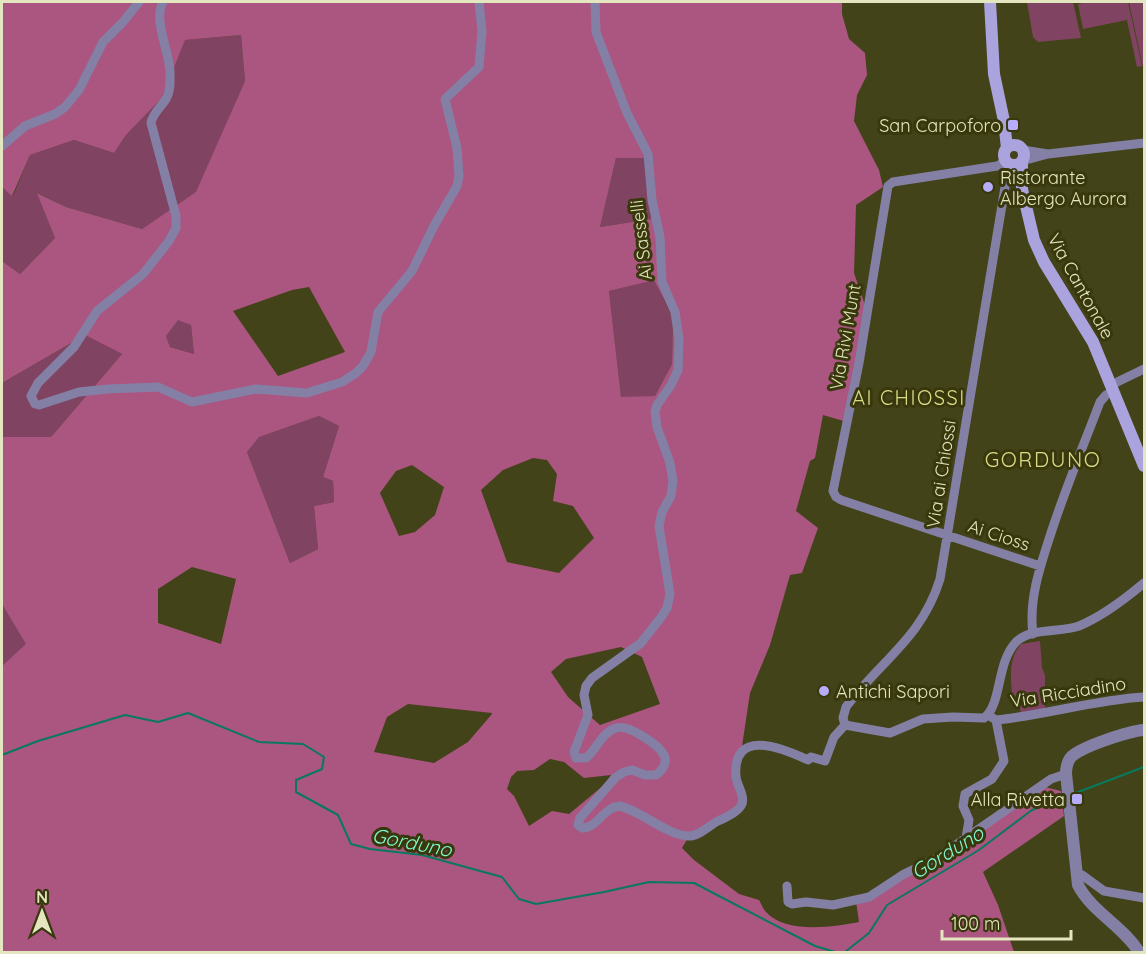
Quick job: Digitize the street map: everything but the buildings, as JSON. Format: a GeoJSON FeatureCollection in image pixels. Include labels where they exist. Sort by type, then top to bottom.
{"type":"FeatureCollection","features":[{"type":"Feature","properties":{"kind":"main road","name":"Via Cantonale"},"geometry":{"type":"LineString","coordinates":[[990,2],[995,83],[1004,121],[1017,151],[1029,224],[1038,251],[1089,333],[1144,466]]}},
{"type":"Feature","properties":{"kind":"main road"},"geometry":{"type":"LineString","coordinates":[[1008,162],[1004,156],[1017,151]]}},
{"type":"Feature","properties":{"kind":"main road","name":"Via Cantonale"},"geometry":{"type":"LineString","coordinates":[[1008,162],[1022,189]]}},
{"type":"Feature","properties":{"kind":"street"},"geometry":{"type":"LineString","coordinates":[[2,146],[25,126],[56,114],[65,107],[79,90],[103,42],[139,2]]}},
{"type":"Feature","properties":{"kind":"street"},"geometry":{"type":"LineString","coordinates":[[163,2],[159,18],[170,68],[170,87],[151,123],[176,216],[176,228],[169,241],[143,274],[98,310],[74,347],[38,383],[31,396],[35,404],[39,405],[79,392],[100,389],[158,387],[192,402],[256,389],[307,393],[342,382],[356,373],[371,352],[378,312],[412,271],[457,186],[459,176],[457,148],[445,99],[479,67],[482,31],[479,2]]}},
{"type":"Feature","properties":{"kind":"street","name":"Ai Sasselli"},"geometry":{"type":"LineString","coordinates":[[595,2],[596,32],[618,91],[648,154],[652,200],[660,237],[662,282],[677,320],[680,353],[678,370],[655,412],[657,427],[673,481],[671,496],[662,512],[658,526],[670,594],[667,608],[642,643],[592,678],[586,686],[584,695],[588,716],[574,752],[579,759],[586,758],[608,732],[622,727],[632,729],[662,752],[665,762],[662,770],[656,775],[645,775],[633,770],[620,774],[580,818],[578,825],[582,828],[590,827],[610,808],[620,806],[682,835],[695,835],[740,807],[743,800],[737,780],[737,765],[744,750],[755,744]]}},
{"type":"Feature","properties":{"kind":"street"},"geometry":{"type":"LineString","coordinates":[[1017,151],[1048,154],[1144,142]]}},
{"type":"Feature","properties":{"kind":"street","name":"Via ai Chiossi"},"geometry":{"type":"LineString","coordinates":[[755,744],[775,748],[808,760],[811,757],[825,761],[834,737],[845,725],[843,718],[848,705],[909,638],[929,605],[940,579],[948,536],[1005,194],[1008,162]]}},
{"type":"Feature","properties":{"kind":"street","name":"Via Rivi Munt"},"geometry":{"type":"LineString","coordinates":[[948,536],[841,500],[834,494],[832,488],[859,363],[888,186],[893,182],[997,166],[1008,162]]}},
{"type":"Feature","properties":{"kind":"street"},"geometry":{"type":"LineString","coordinates":[[1005,194],[1022,189]]}},
{"type":"Feature","properties":{"kind":"street"},"geometry":{"type":"LineString","coordinates":[[1033,634],[1031,617],[1040,566],[1068,482],[1100,402],[1113,388],[1144,369]]}},
{"type":"Feature","properties":{"kind":"street","name":"Ai Cioss"},"geometry":{"type":"LineString","coordinates":[[948,536],[1040,566]]}},
{"type":"Feature","properties":{"kind":"street"},"geometry":{"type":"LineString","coordinates":[[966,838],[969,820],[963,806],[965,794],[993,778],[1004,763],[992,718],[999,677],[1006,657],[1016,642],[1033,634],[1079,626],[1105,612],[1144,583]]}},
{"type":"Feature","properties":{"kind":"street","name":"Via Ricciadino"},"geometry":{"type":"LineString","coordinates":[[845,725],[890,734],[923,719],[1035,715],[1096,702],[1144,697]]}},
{"type":"Feature","properties":{"kind":"street"},"geometry":{"type":"LineString","coordinates":[[1139,952],[1127,935],[1084,894],[1078,885],[1066,776],[1067,764],[1075,754],[1128,732],[1144,729]]}},
{"type":"Feature","properties":{"kind":"street"},"geometry":{"type":"LineString","coordinates":[[787,886],[788,899],[792,904],[806,902],[833,905],[869,897],[904,874],[937,858],[1051,779],[1066,776]]}},
{"type":"Feature","properties":{"kind":"street"},"geometry":{"type":"LineString","coordinates":[[1076,874],[1082,875],[1104,891],[1144,898]]}},
{"type":"Feature","properties":{"kind":"shaded area"},"geometry":{"type":"Polygon","coordinates":[[[2,2],[842,2],[842,14],[849,39],[865,53],[867,75],[857,95],[854,121],[879,170],[883,187],[856,205],[854,273],[867,311],[847,422],[823,415],[815,458],[810,461],[796,511],[818,528],[802,573],[790,575],[770,645],[750,693],[738,762],[743,802],[689,836],[682,848],[694,860],[739,894],[759,900],[765,911],[785,924],[823,927],[848,924],[859,922],[856,901],[865,899],[1045,787],[1061,791],[1064,816],[983,872],[998,905],[1014,952],[2,952],[2,666],[26,644],[2,604],[2,437],[51,437],[122,354],[85,335],[2,383],[2,261],[20,274],[55,238],[37,193],[66,207],[142,229],[196,192],[245,81],[241,35],[185,40],[161,99],[126,135],[114,153],[74,140],[30,155],[12,196],[2,187],[2,2]],[[616,158],[600,227],[651,219],[646,158],[616,158]],[[654,280],[609,291],[621,397],[655,396],[672,364],[673,316],[654,280]],[[309,287],[292,290],[233,311],[278,376],[345,352],[309,287]],[[178,320],[166,336],[170,347],[194,354],[191,325],[178,320]],[[319,416],[259,437],[247,452],[290,563],[318,549],[314,506],[334,502],[333,481],[323,477],[339,426],[319,416]],[[533,458],[503,470],[481,490],[507,562],[559,573],[594,538],[573,506],[553,501],[557,474],[547,460],[533,458]],[[412,465],[396,471],[380,493],[399,536],[415,532],[435,515],[444,487],[412,465]],[[192,567],[158,589],[158,623],[221,644],[236,579],[192,567]],[[621,647],[566,659],[551,672],[568,697],[600,725],[660,704],[642,657],[621,647]],[[408,704],[387,717],[374,752],[434,763],[468,742],[492,713],[408,704]],[[550,759],[534,770],[517,771],[511,777],[507,789],[514,796],[529,826],[552,811],[569,814],[604,785],[611,775],[584,778],[564,762],[550,759]]]}},
{"type":"Feature","properties":{"kind":"shaded area"},"geometry":{"type":"Polygon","coordinates":[[[1027,2],[1073,2],[1081,38],[1038,42],[1033,37],[1027,2]]]}},
{"type":"Feature","properties":{"kind":"shaded area"},"geometry":{"type":"Polygon","coordinates":[[[1128,2],[1142,66],[1137,67],[1127,20],[1083,29],[1078,4],[1128,2]]]}},
{"type":"Feature","properties":{"kind":"shaded area"},"geometry":{"type":"Polygon","coordinates":[[[1129,2],[1144,2],[1144,72],[1129,2]]]}},
{"type":"Feature","properties":{"kind":"shaded area"},"geometry":{"type":"Polygon","coordinates":[[[241,35],[245,81],[197,192],[142,229],[66,207],[38,193],[55,238],[20,274],[2,261],[2,187],[13,196],[30,155],[74,140],[114,153],[126,135],[161,99],[184,40],[241,35]]]}},
{"type":"Feature","properties":{"kind":"shaded area"},"geometry":{"type":"Polygon","coordinates":[[[616,158],[646,158],[651,219],[600,227],[616,158]]]}},
{"type":"Feature","properties":{"kind":"shaded area"},"geometry":{"type":"Polygon","coordinates":[[[654,279],[673,317],[672,364],[655,396],[621,398],[609,291],[654,279]]]}},
{"type":"Feature","properties":{"kind":"shaded area"},"geometry":{"type":"Polygon","coordinates":[[[178,319],[191,325],[194,354],[170,347],[166,336],[178,319]]]}},
{"type":"Feature","properties":{"kind":"shaded area"},"geometry":{"type":"Polygon","coordinates":[[[85,335],[122,354],[51,437],[2,437],[2,383],[85,335]]]}},
{"type":"Feature","properties":{"kind":"shaded area"},"geometry":{"type":"Polygon","coordinates":[[[319,416],[339,426],[323,477],[333,481],[334,502],[314,506],[318,549],[290,563],[247,452],[258,437],[319,416]]]}},
{"type":"Feature","properties":{"kind":"shaded area"},"geometry":{"type":"Polygon","coordinates":[[[2,604],[27,644],[2,667],[2,604]]]}},
{"type":"Feature","properties":{"kind":"shaded area"},"geometry":{"type":"Polygon","coordinates":[[[1040,641],[1042,668],[1045,675],[1045,711],[1021,713],[1018,699],[1012,695],[1012,662],[1021,644],[1040,641]]]}},
{"type":"Feature","properties":{"kind":"waterway","name":"Gorduno"},"geometry":{"type":"LineString","coordinates":[[2,755],[38,741],[125,715],[158,722],[188,713],[259,742],[303,744],[324,757],[322,769],[296,780],[296,792],[338,815],[351,844],[370,849],[422,855],[502,877],[519,899],[536,904],[649,882],[694,883],[815,946],[835,952]]}},
{"type":"Feature","properties":{"kind":"waterway","name":"Gorduno"},"geometry":{"type":"LineString","coordinates":[[1073,794],[1144,767]]}},
{"type":"Feature","properties":{"kind":"waterway","name":"Gorduno"},"geometry":{"type":"LineString","coordinates":[[845,952],[869,933],[887,905],[979,850],[1032,810],[1064,797]]}},
{"type":"Feature","properties":{"kind":"place","name":"San Carpoforo"},"geometry":{"type":"Point","coordinates":[1013,125]}},
{"type":"Feature","properties":{"kind":"place","name":"Ristorante Albergo Aurora"},"geometry":{"type":"Point","coordinates":[988,187]}},
{"type":"Feature","properties":{"kind":"place","name":"Antichi Sapori"},"geometry":{"type":"Point","coordinates":[824,691]}},
{"type":"Feature","properties":{"kind":"place","name":"Alla Rivetta"},"geometry":{"type":"Point","coordinates":[1077,799]}},
{"type":"Feature","properties":{"kind":"district","name":"AI CHIOSSI"},"geometry":{"type":"Point","coordinates":[909,397]}},
{"type":"Feature","properties":{"kind":"district","name":"GORDUNO"},"geometry":{"type":"Point","coordinates":[1043,459]}}]}
